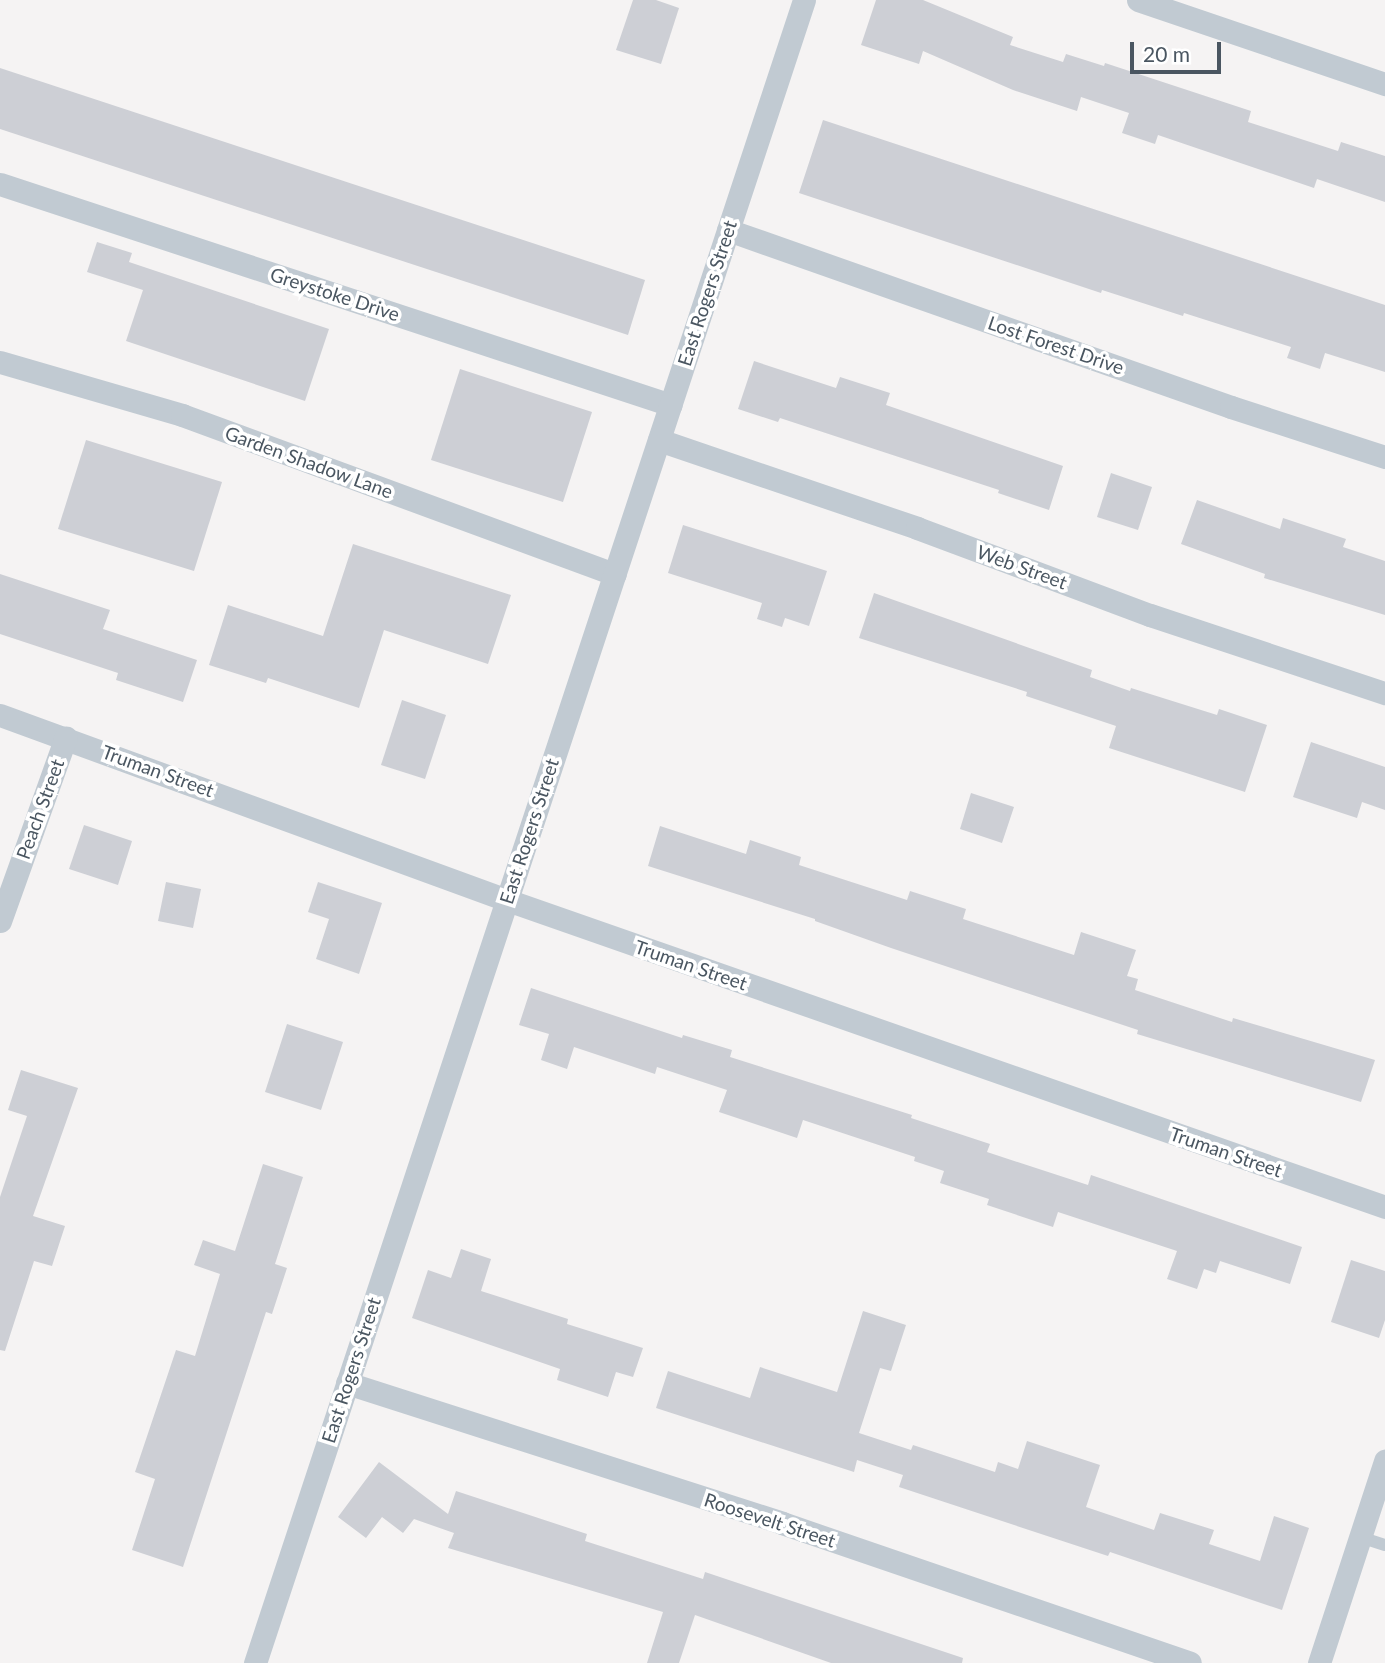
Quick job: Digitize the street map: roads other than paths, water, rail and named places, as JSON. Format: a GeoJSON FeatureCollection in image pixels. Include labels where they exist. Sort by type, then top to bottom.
{"type":"FeatureCollection","features":[{"type":"Feature","properties":{"kind":"street","name":"East Rogers Street"},"geometry":{"type":"LineString","coordinates":[[255,1663],[804,0]]}},
{"type":"Feature","properties":{"kind":"street"},"geometry":{"type":"LineString","coordinates":[[1138,0],[1385,84]]}},
{"type":"Feature","properties":{"kind":"street","name":"Greystoke Drive"},"geometry":{"type":"LineString","coordinates":[[0,184],[671,405]]}},
{"type":"Feature","properties":{"kind":"street","name":"Lost Forest Drive"},"geometry":{"type":"LineString","coordinates":[[728,230],[1231,407],[1385,457]]}},
{"type":"Feature","properties":{"kind":"street","name":"Garden Shadow Lane"},"geometry":{"type":"LineString","coordinates":[[0,362],[182,415],[615,574]]}},
{"type":"Feature","properties":{"kind":"street","name":"Web Street"},"geometry":{"type":"LineString","coordinates":[[659,440],[916,528],[1150,615],[1385,693]]}},
{"type":"Feature","properties":{"kind":"street","name":"Truman Street"},"geometry":{"type":"LineString","coordinates":[[0,715],[507,900],[1385,1207]]}},
{"type":"Feature","properties":{"kind":"street","name":"Peach Street"},"geometry":{"type":"LineString","coordinates":[[0,921],[66,737]]}},
{"type":"Feature","properties":{"kind":"street","name":"Roosevelt Street"},"geometry":{"type":"LineString","coordinates":[[347,1383],[782,1523],[1190,1663]]}},
{"type":"Feature","properties":{"kind":"street"},"geometry":{"type":"LineString","coordinates":[[1319,1663],[1385,1461]]}},
{"type":"Feature","properties":{"kind":"lane"},"geometry":{"type":"LineString","coordinates":[[1360,1536],[1385,1545]]}}]}
